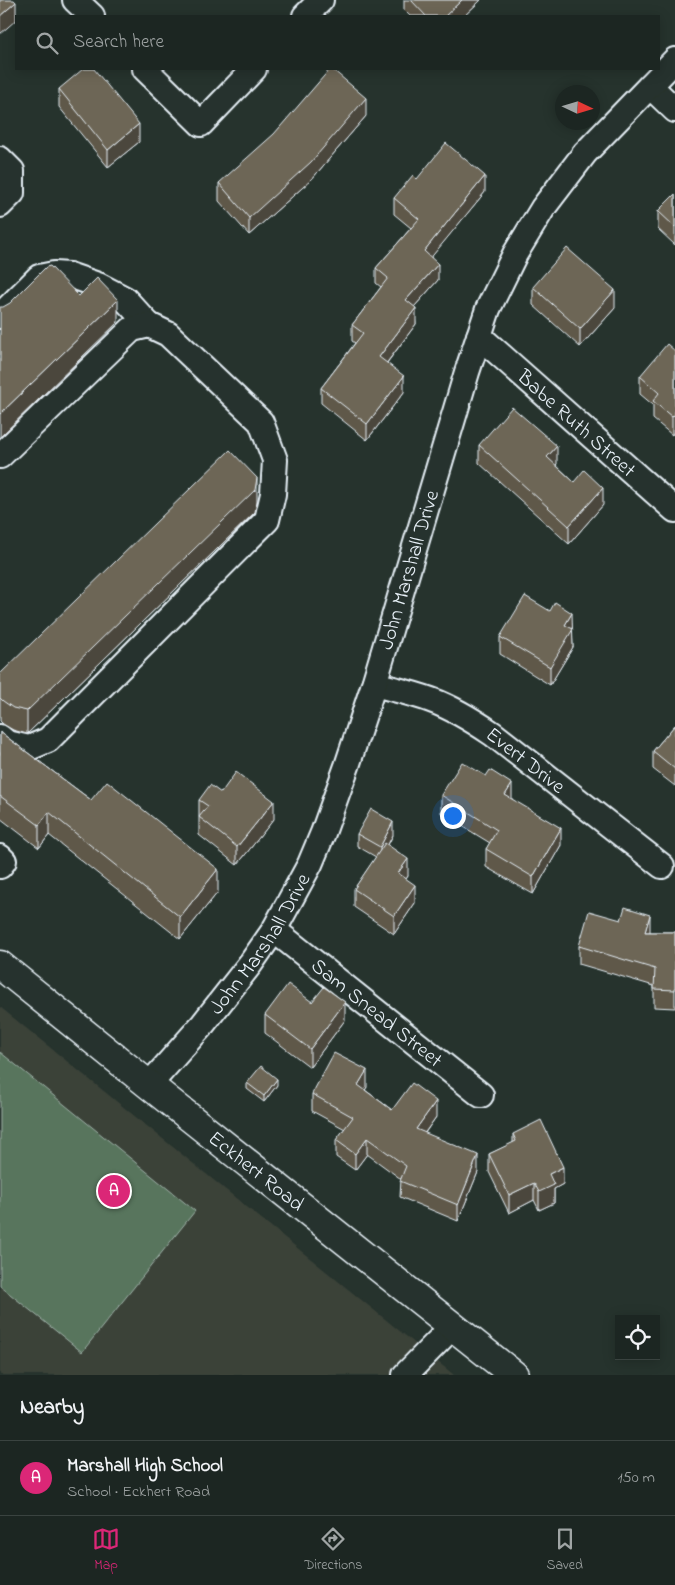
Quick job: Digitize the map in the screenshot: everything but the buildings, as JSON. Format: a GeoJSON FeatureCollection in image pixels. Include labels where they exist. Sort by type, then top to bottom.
{"type":"FeatureCollection","features":[{"type":"Feature","properties":{"kind":"main road","name":"Eckhert Road"},"geometry":{"type":"LineString","coordinates":[[0,965],[514,1375]]}},
{"type":"Feature","properties":{"kind":"street"},"geometry":{"type":"LineString","coordinates":[[75,0],[91,15]]}},
{"type":"Feature","properties":{"kind":"street"},"geometry":{"type":"LineString","coordinates":[[307,15],[321,0]]}},
{"type":"Feature","properties":{"kind":"street","name":"John Marshall Drive"},"geometry":{"type":"LineString","coordinates":[[149,1085],[203,1024],[251,963],[274,930],[310,864],[323,832],[374,684],[466,372],[488,309],[515,254],[543,208],[585,153],[675,60]]}},
{"type":"Feature","properties":{"kind":"street"},"geometry":{"type":"LineString","coordinates":[[146,70],[201,124],[253,70]]}},
{"type":"Feature","properties":{"kind":"street"},"geometry":{"type":"LineString","coordinates":[[650,86],[675,110]]}},
{"type":"Feature","properties":{"kind":"street"},"geometry":{"type":"LineString","coordinates":[[0,159],[12,171],[12,193],[0,205]]}},
{"type":"Feature","properties":{"kind":"street"},"geometry":{"type":"LineString","coordinates":[[0,316],[39,278],[54,274],[69,275],[98,285],[125,298],[149,325],[168,334],[261,422],[275,460],[273,494],[267,520],[48,740],[29,748],[7,743],[0,737]]}},
{"type":"Feature","properties":{"kind":"street"},"geometry":{"type":"LineString","coordinates":[[0,456],[132,328],[149,325]]}},
{"type":"Feature","properties":{"kind":"street","name":"Babe Ruth Street"},"geometry":{"type":"LineString","coordinates":[[479,336],[675,510]]}},
{"type":"Feature","properties":{"kind":"street","name":"Evert Drive"},"geometry":{"type":"LineString","coordinates":[[374,684],[432,700],[474,721],[662,866]]}},
{"type":"Feature","properties":{"kind":"street"},"geometry":{"type":"LineString","coordinates":[[0,857],[4,861],[0,866]]}},
{"type":"Feature","properties":{"kind":"street","name":"Sam Snead Street"},"geometry":{"type":"LineString","coordinates":[[274,930],[480,1095]]}},
{"type":"Feature","properties":{"kind":"street"},"geometry":{"type":"LineString","coordinates":[[404,1375],[453,1326]]}},
{"type":"Feature","properties":{"kind":"shaded area"},"geometry":{"type":"Polygon","coordinates":[[[0,1007],[454,1375],[0,1375],[0,1007]]]}},
{"type":"Feature","properties":{"kind":"green space"},"geometry":{"type":"Polygon","coordinates":[[[0,1052],[195,1211],[82,1352],[0,1286],[0,1052]]]}},
{"type":"Feature","properties":{"kind":"place","name":"Marshall High School"},"geometry":{"type":"Point","coordinates":[114,1191]}}]}
